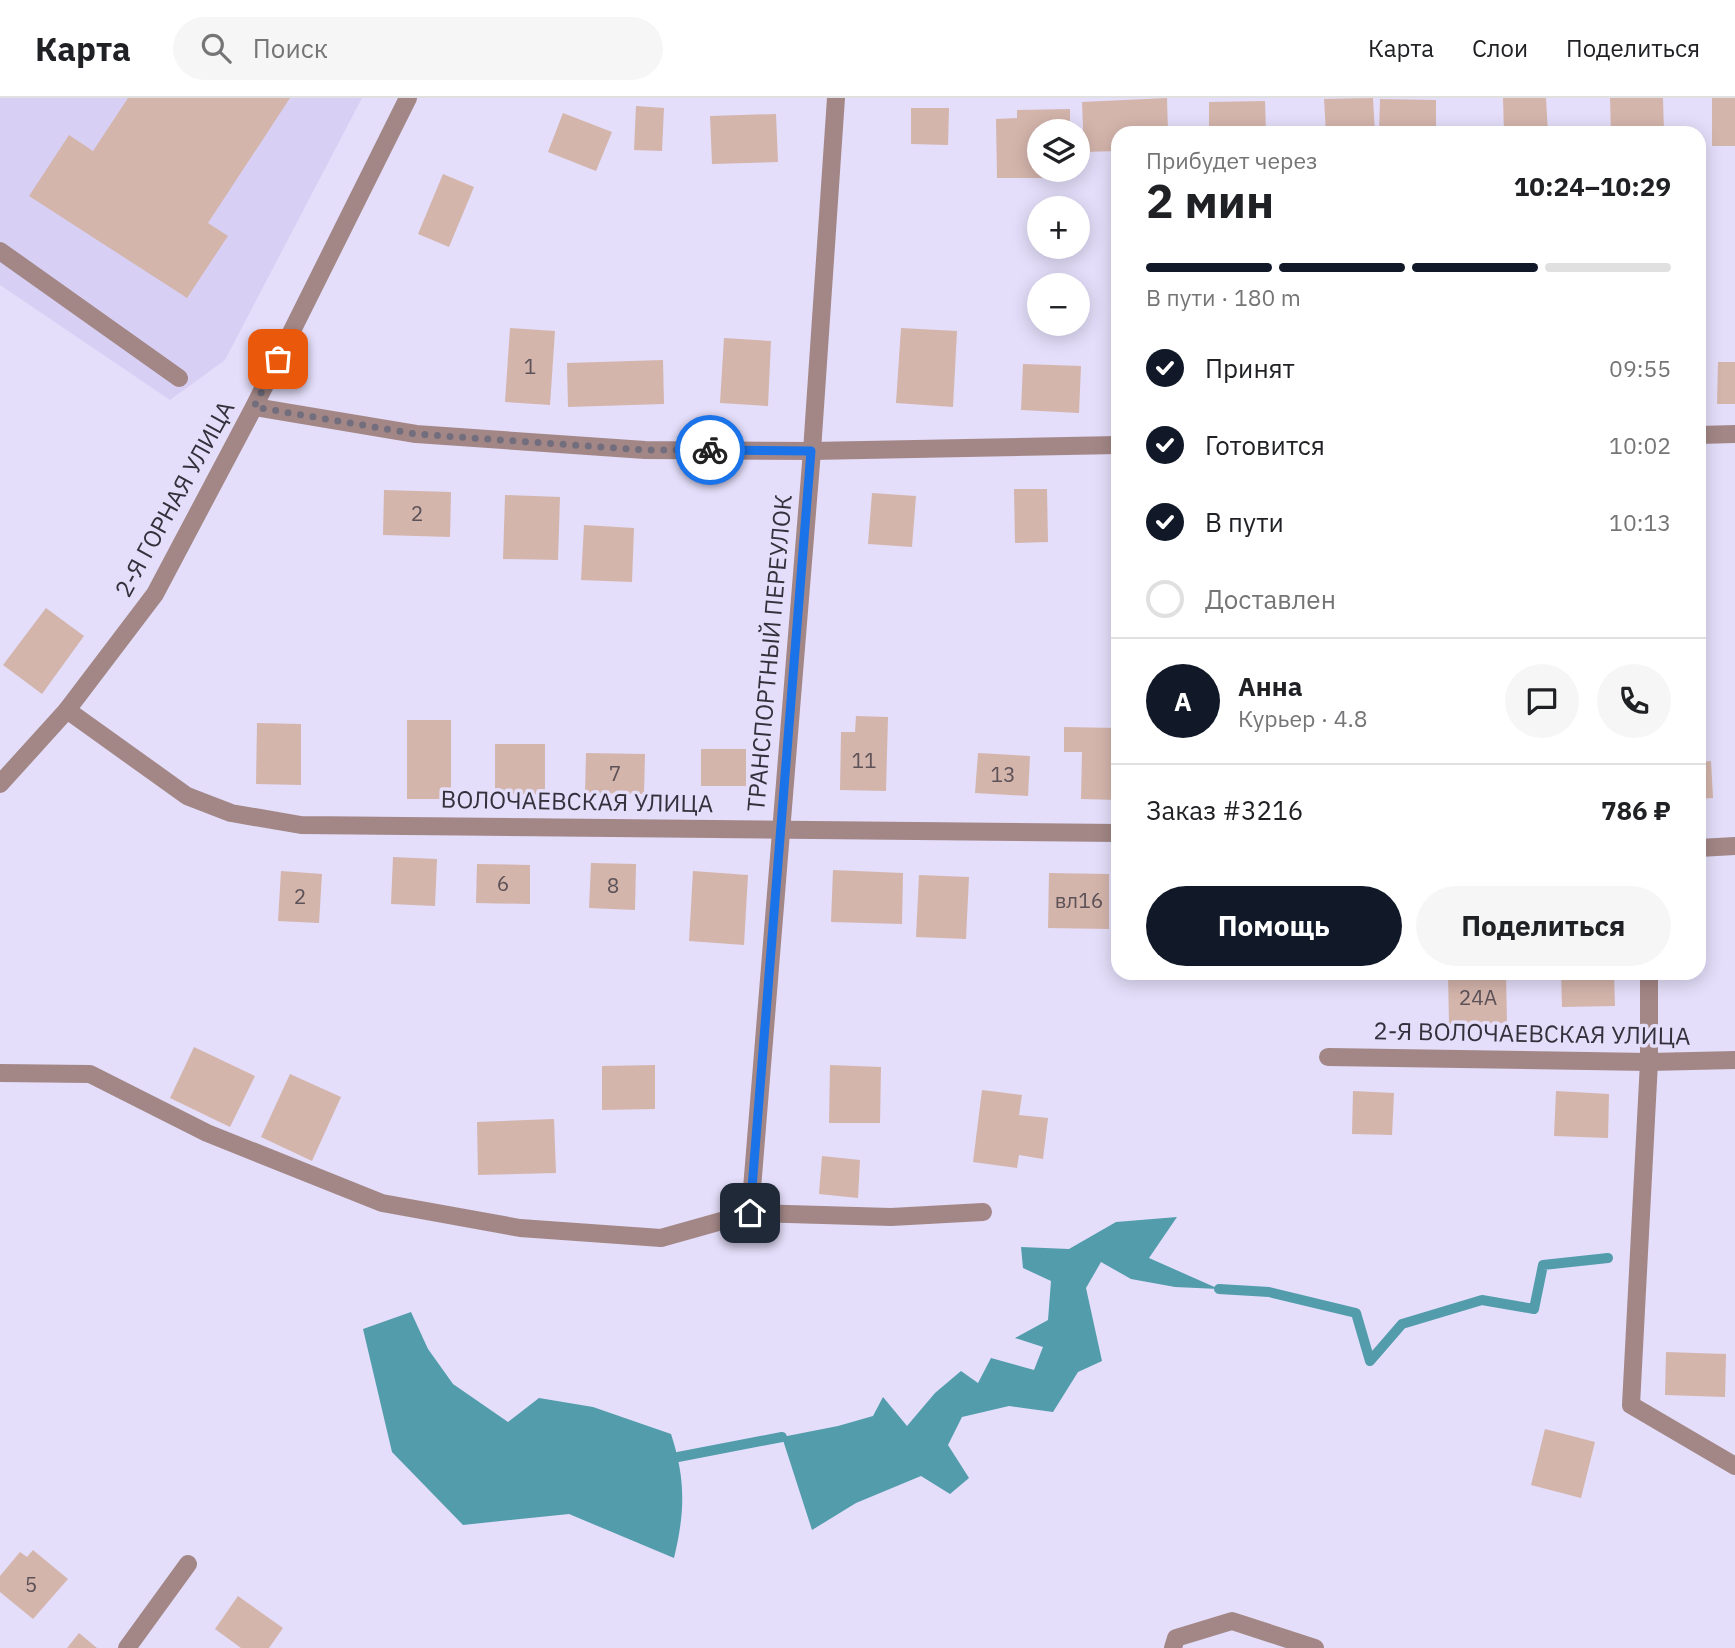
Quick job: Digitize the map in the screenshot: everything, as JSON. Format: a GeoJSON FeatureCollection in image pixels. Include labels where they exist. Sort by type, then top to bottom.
{"type":"FeatureCollection","features":[{"type":"Feature","properties":{"kind":"street","name":"2-Я ГОРНАЯ УЛИЦА"},"geometry":{"type":"LineString","coordinates":[[0,784],[67,710],[155,594],[254,407],[408,98]]}},
{"type":"Feature","properties":{"kind":"street","name":"ТРАНСПОРТНЫЙ ПЕРЕУЛОК"},"geometry":{"type":"LineString","coordinates":[[750,1213],[811,451],[836,98]]}},
{"type":"Feature","properties":{"kind":"street"},"geometry":{"type":"LineString","coordinates":[[0,251],[179,377]]}},
{"type":"Feature","properties":{"kind":"street"},"geometry":{"type":"LineString","coordinates":[[254,407],[416,434],[645,450],[811,451],[1111,445]]}},
{"type":"Feature","properties":{"kind":"street"},"geometry":{"type":"LineString","coordinates":[[1706,435],[1735,434]]}},
{"type":"Feature","properties":{"kind":"street","name":"ВОЛОЧАЕВСКАЯ УЛИЦА"},"geometry":{"type":"LineString","coordinates":[[67,710],[187,796],[231,813],[301,825],[1111,833]]}},
{"type":"Feature","properties":{"kind":"street"},"geometry":{"type":"LineString","coordinates":[[1706,848],[1735,846]]}},
{"type":"Feature","properties":{"kind":"street"},"geometry":{"type":"LineString","coordinates":[[1649,980],[1649,1062],[1631,1405],[1735,1466]]}},
{"type":"Feature","properties":{"kind":"street","name":"2-Я ВОЛОЧАЕВСКАЯ УЛИЦА"},"geometry":{"type":"LineString","coordinates":[[1328,1056],[1649,1062],[1735,1060]]}},
{"type":"Feature","properties":{"kind":"street"},"geometry":{"type":"LineString","coordinates":[[0,1073],[90,1074],[207,1133],[382,1203],[520,1228],[660,1238],[750,1213],[891,1217],[983,1212]]}},
{"type":"Feature","properties":{"kind":"street"},"geometry":{"type":"LineString","coordinates":[[127,1648],[188,1564]]}},
{"type":"Feature","properties":{"kind":"street"},"geometry":{"type":"LineString","coordinates":[[1173,1648],[1176,1638],[1232,1621],[1315,1648]]}},
{"type":"Feature","properties":{"kind":"shaded area"},"geometry":{"type":"Polygon","coordinates":[[[0,98],[362,98],[225,360],[170,400],[0,285],[0,98]]]}},
{"type":"Feature","properties":{"kind":"water"},"geometry":{"type":"Polygon","coordinates":[[[1177,1217],[1149,1258],[1219,1289],[1175,1287],[1131,1279],[1101,1262],[1086,1288],[1102,1361],[1078,1372],[1053,1412],[1009,1406],[962,1417],[948,1445],[969,1478],[950,1494],[921,1476],[856,1503],[812,1530],[782,1437],[873,1416],[883,1397],[907,1426],[935,1393],[961,1371],[978,1383],[991,1358],[1034,1370],[1043,1347],[1015,1338],[1048,1320],[1051,1281],[1023,1268],[1021,1247],[1069,1249],[1116,1222],[1177,1217]]]}},
{"type":"Feature","properties":{"kind":"water"},"geometry":{"type":"Polygon","coordinates":[[[411,1312],[428,1349],[453,1384],[508,1422],[539,1398],[593,1407],[671,1434],[679,1466],[682,1496],[674,1558],[569,1514],[463,1525],[392,1452],[363,1329],[411,1312]]]}},
{"type":"Feature","properties":{"kind":"building"},"geometry":{"type":"Polygon","coordinates":[[[128,98],[290,98],[208,223],[228,236],[187,298],[29,196],[69,135],[93,151],[128,98]]]}},
{"type":"Feature","properties":{"kind":"building"},"geometry":{"type":"Polygon","coordinates":[[[1167,98],[1168,126],[1111,126],[1111,151],[1090,152],[1090,119],[1083,119],[1082,102],[1167,98]]]}},
{"type":"Feature","properties":{"kind":"building"},"geometry":{"type":"Polygon","coordinates":[[[1373,98],[1375,126],[1326,126],[1324,99],[1373,98]]]}},
{"type":"Feature","properties":{"kind":"building"},"geometry":{"type":"Polygon","coordinates":[[[1503,98],[1546,98],[1548,126],[1504,126],[1503,98]]]}},
{"type":"Feature","properties":{"kind":"building"},"geometry":{"type":"Polygon","coordinates":[[[1610,98],[1663,98],[1664,126],[1611,126],[1610,98]]]}},
{"type":"Feature","properties":{"kind":"building"},"geometry":{"type":"Polygon","coordinates":[[[1712,98],[1735,98],[1735,146],[1712,146],[1712,98]]]}},
{"type":"Feature","properties":{"kind":"building"},"geometry":{"type":"Polygon","coordinates":[[[1380,99],[1436,100],[1436,126],[1379,126],[1380,99]]]}},
{"type":"Feature","properties":{"kind":"building"},"geometry":{"type":"Polygon","coordinates":[[[1265,101],[1266,126],[1209,126],[1209,102],[1265,101]]]}},
{"type":"Feature","properties":{"kind":"building"},"geometry":{"type":"Polygon","coordinates":[[[636,106],[664,108],[662,151],[634,150],[636,106]]]}},
{"type":"Feature","properties":{"kind":"building"},"geometry":{"type":"Polygon","coordinates":[[[911,108],[949,108],[948,145],[911,144],[911,108]]]}},
{"type":"Feature","properties":{"kind":"building"},"geometry":{"type":"Polygon","coordinates":[[[1070,109],[1070,119],[1027,119],[1027,178],[997,178],[996,119],[1017,118],[1017,110],[1070,109]]]}},
{"type":"Feature","properties":{"kind":"building"},"geometry":{"type":"Polygon","coordinates":[[[563,113],[612,132],[596,171],[548,152],[563,113]]]}},
{"type":"Feature","properties":{"kind":"building"},"geometry":{"type":"Polygon","coordinates":[[[776,114],[778,162],[712,164],[710,116],[776,114]]]}},
{"type":"Feature","properties":{"kind":"building"},"geometry":{"type":"Polygon","coordinates":[[[443,174],[474,187],[449,247],[418,234],[443,174]]]}},
{"type":"Feature","properties":{"kind":"building"},"geometry":{"type":"Polygon","coordinates":[[[510,328],[555,331],[550,405],[505,402],[510,328]]]}},
{"type":"Feature","properties":{"kind":"building"},"geometry":{"type":"Polygon","coordinates":[[[901,328],[957,331],[953,407],[896,403],[901,328]]]}},
{"type":"Feature","properties":{"kind":"building"},"geometry":{"type":"Polygon","coordinates":[[[724,338],[771,341],[768,406],[720,403],[724,338]]]}},
{"type":"Feature","properties":{"kind":"building"},"geometry":{"type":"Polygon","coordinates":[[[663,360],[664,404],[568,407],[567,363],[663,360]]]}},
{"type":"Feature","properties":{"kind":"building"},"geometry":{"type":"Polygon","coordinates":[[[1718,362],[1735,362],[1735,404],[1717,404],[1718,362]]]}},
{"type":"Feature","properties":{"kind":"building"},"geometry":{"type":"Polygon","coordinates":[[[1023,364],[1081,366],[1079,413],[1021,410],[1023,364]]]}},
{"type":"Feature","properties":{"kind":"building"},"geometry":{"type":"Polygon","coordinates":[[[1014,489],[1047,489],[1048,542],[1015,543],[1014,489]]]}},
{"type":"Feature","properties":{"kind":"building"},"geometry":{"type":"Polygon","coordinates":[[[384,490],[451,492],[450,537],[383,535],[384,490]]]}},
{"type":"Feature","properties":{"kind":"building"},"geometry":{"type":"Polygon","coordinates":[[[872,493],[916,496],[912,547],[868,544],[872,493]]]}},
{"type":"Feature","properties":{"kind":"building"},"geometry":{"type":"Polygon","coordinates":[[[505,495],[560,497],[558,560],[503,559],[505,495]]]}},
{"type":"Feature","properties":{"kind":"building"},"geometry":{"type":"Polygon","coordinates":[[[584,525],[634,528],[632,582],[581,580],[584,525]]]}},
{"type":"Feature","properties":{"kind":"building"},"geometry":{"type":"Polygon","coordinates":[[[46,608],[84,636],[42,694],[3,665],[46,608]]]}},
{"type":"Feature","properties":{"kind":"building"},"geometry":{"type":"Polygon","coordinates":[[[856,716],[888,717],[886,791],[840,790],[841,732],[855,732],[856,716]]]}},
{"type":"Feature","properties":{"kind":"building"},"geometry":{"type":"Polygon","coordinates":[[[407,720],[451,720],[451,799],[407,799],[407,720]]]}},
{"type":"Feature","properties":{"kind":"building"},"geometry":{"type":"Polygon","coordinates":[[[257,723],[301,724],[301,785],[256,784],[257,723]]]}},
{"type":"Feature","properties":{"kind":"building"},"geometry":{"type":"Polygon","coordinates":[[[1064,727],[1111,728],[1111,800],[1081,799],[1082,752],[1064,752],[1064,727]]]}},
{"type":"Feature","properties":{"kind":"building"},"geometry":{"type":"Polygon","coordinates":[[[495,744],[545,744],[545,794],[495,794],[495,744]]]}},
{"type":"Feature","properties":{"kind":"building"},"geometry":{"type":"Polygon","coordinates":[[[701,749],[746,749],[746,786],[701,786],[701,749]]]}},
{"type":"Feature","properties":{"kind":"building"},"geometry":{"type":"Polygon","coordinates":[[[586,753],[645,754],[644,794],[585,793],[586,753]]]}},
{"type":"Feature","properties":{"kind":"building"},"geometry":{"type":"Polygon","coordinates":[[[978,753],[1030,756],[1028,796],[975,793],[978,753]]]}},
{"type":"Feature","properties":{"kind":"building"},"geometry":{"type":"Polygon","coordinates":[[[1706,761],[1711,761],[1713,798],[1706,798],[1706,761]]]}},
{"type":"Feature","properties":{"kind":"building"},"geometry":{"type":"Polygon","coordinates":[[[393,857],[437,859],[435,906],[391,904],[393,857]]]}},
{"type":"Feature","properties":{"kind":"building"},"geometry":{"type":"Polygon","coordinates":[[[591,863],[636,864],[635,910],[589,908],[591,863]]]}},
{"type":"Feature","properties":{"kind":"building"},"geometry":{"type":"Polygon","coordinates":[[[477,864],[530,865],[530,904],[476,903],[477,864]]]}},
{"type":"Feature","properties":{"kind":"building"},"geometry":{"type":"Polygon","coordinates":[[[833,870],[903,873],[902,924],[831,922],[833,870]]]}},
{"type":"Feature","properties":{"kind":"building"},"geometry":{"type":"Polygon","coordinates":[[[281,871],[322,874],[319,923],[278,921],[281,871]]]}},
{"type":"Feature","properties":{"kind":"building"},"geometry":{"type":"Polygon","coordinates":[[[693,871],[748,875],[744,945],[689,941],[693,871]]]}},
{"type":"Feature","properties":{"kind":"building"},"geometry":{"type":"Polygon","coordinates":[[[1049,873],[1109,874],[1109,929],[1048,928],[1049,873]]]}},
{"type":"Feature","properties":{"kind":"building"},"geometry":{"type":"Polygon","coordinates":[[[919,875],[969,877],[966,939],[916,937],[919,875]]]}},
{"type":"Feature","properties":{"kind":"building"},"geometry":{"type":"Polygon","coordinates":[[[1448,980],[1506,980],[1507,1023],[1449,1024],[1448,980]]]}},
{"type":"Feature","properties":{"kind":"building"},"geometry":{"type":"Polygon","coordinates":[[[1561,980],[1614,980],[1615,1006],[1562,1007],[1561,980]]]}},
{"type":"Feature","properties":{"kind":"building"},"geometry":{"type":"Polygon","coordinates":[[[194,1047],[255,1076],[230,1127],[170,1098],[194,1047]]]}},
{"type":"Feature","properties":{"kind":"building"},"geometry":{"type":"Polygon","coordinates":[[[655,1065],[655,1109],[602,1110],[602,1066],[655,1065]]]}},
{"type":"Feature","properties":{"kind":"building"},"geometry":{"type":"Polygon","coordinates":[[[830,1065],[881,1067],[880,1123],[829,1123],[830,1065]]]}},
{"type":"Feature","properties":{"kind":"building"},"geometry":{"type":"Polygon","coordinates":[[[290,1074],[341,1097],[312,1161],[261,1137],[290,1074]]]}},
{"type":"Feature","properties":{"kind":"building"},"geometry":{"type":"Polygon","coordinates":[[[982,1090],[1022,1095],[1019,1115],[1048,1118],[1043,1159],[1019,1155],[1017,1168],[973,1162],[982,1090]]]}},
{"type":"Feature","properties":{"kind":"building"},"geometry":{"type":"Polygon","coordinates":[[[1353,1091],[1394,1093],[1392,1135],[1352,1134],[1353,1091]]]}},
{"type":"Feature","properties":{"kind":"building"},"geometry":{"type":"Polygon","coordinates":[[[1556,1091],[1609,1094],[1608,1138],[1554,1136],[1556,1091]]]}},
{"type":"Feature","properties":{"kind":"building"},"geometry":{"type":"Polygon","coordinates":[[[554,1119],[556,1173],[478,1175],[477,1122],[554,1119]]]}},
{"type":"Feature","properties":{"kind":"building"},"geometry":{"type":"Polygon","coordinates":[[[822,1156],[860,1160],[858,1198],[819,1194],[822,1156]]]}},
{"type":"Feature","properties":{"kind":"building"},"geometry":{"type":"Polygon","coordinates":[[[1666,1352],[1726,1354],[1725,1397],[1665,1395],[1666,1352]]]}},
{"type":"Feature","properties":{"kind":"building"},"geometry":{"type":"Polygon","coordinates":[[[1545,1429],[1595,1442],[1581,1498],[1531,1485],[1545,1429]]]}},
{"type":"Feature","properties":{"kind":"building"},"geometry":{"type":"Polygon","coordinates":[[[33,1550],[68,1579],[33,1619],[0,1592],[0,1576],[20,1552],[27,1557],[33,1550]]]}},
{"type":"Feature","properties":{"kind":"building"},"geometry":{"type":"Polygon","coordinates":[[[238,1596],[283,1628],[269,1648],[241,1648],[215,1629],[238,1596]]]}},
{"type":"Feature","properties":{"kind":"building"},"geometry":{"type":"Polygon","coordinates":[[[79,1633],[97,1648],[67,1648],[79,1633]]]}},
{"type":"Feature","properties":{"kind":"waterway"},"geometry":{"type":"LineString","coordinates":[[1219,1289],[1269,1292],[1356,1313],[1370,1361],[1402,1324],[1482,1300],[1534,1309],[1543,1265],[1608,1258]]}},
{"type":"Feature","properties":{"kind":"waterway"},"geometry":{"type":"LineString","coordinates":[[678,1457],[782,1437]]}},
{"type":"Feature","properties":{"kind":"way so far"},"geometry":{"type":"LineString","coordinates":[[278,359],[254,407],[416,434],[645,450],[710,450]]}},
{"type":"Feature","properties":{"kind":"route"},"geometry":{"type":"LineString","coordinates":[[710,450],[811,451],[750,1213]]}}]}
